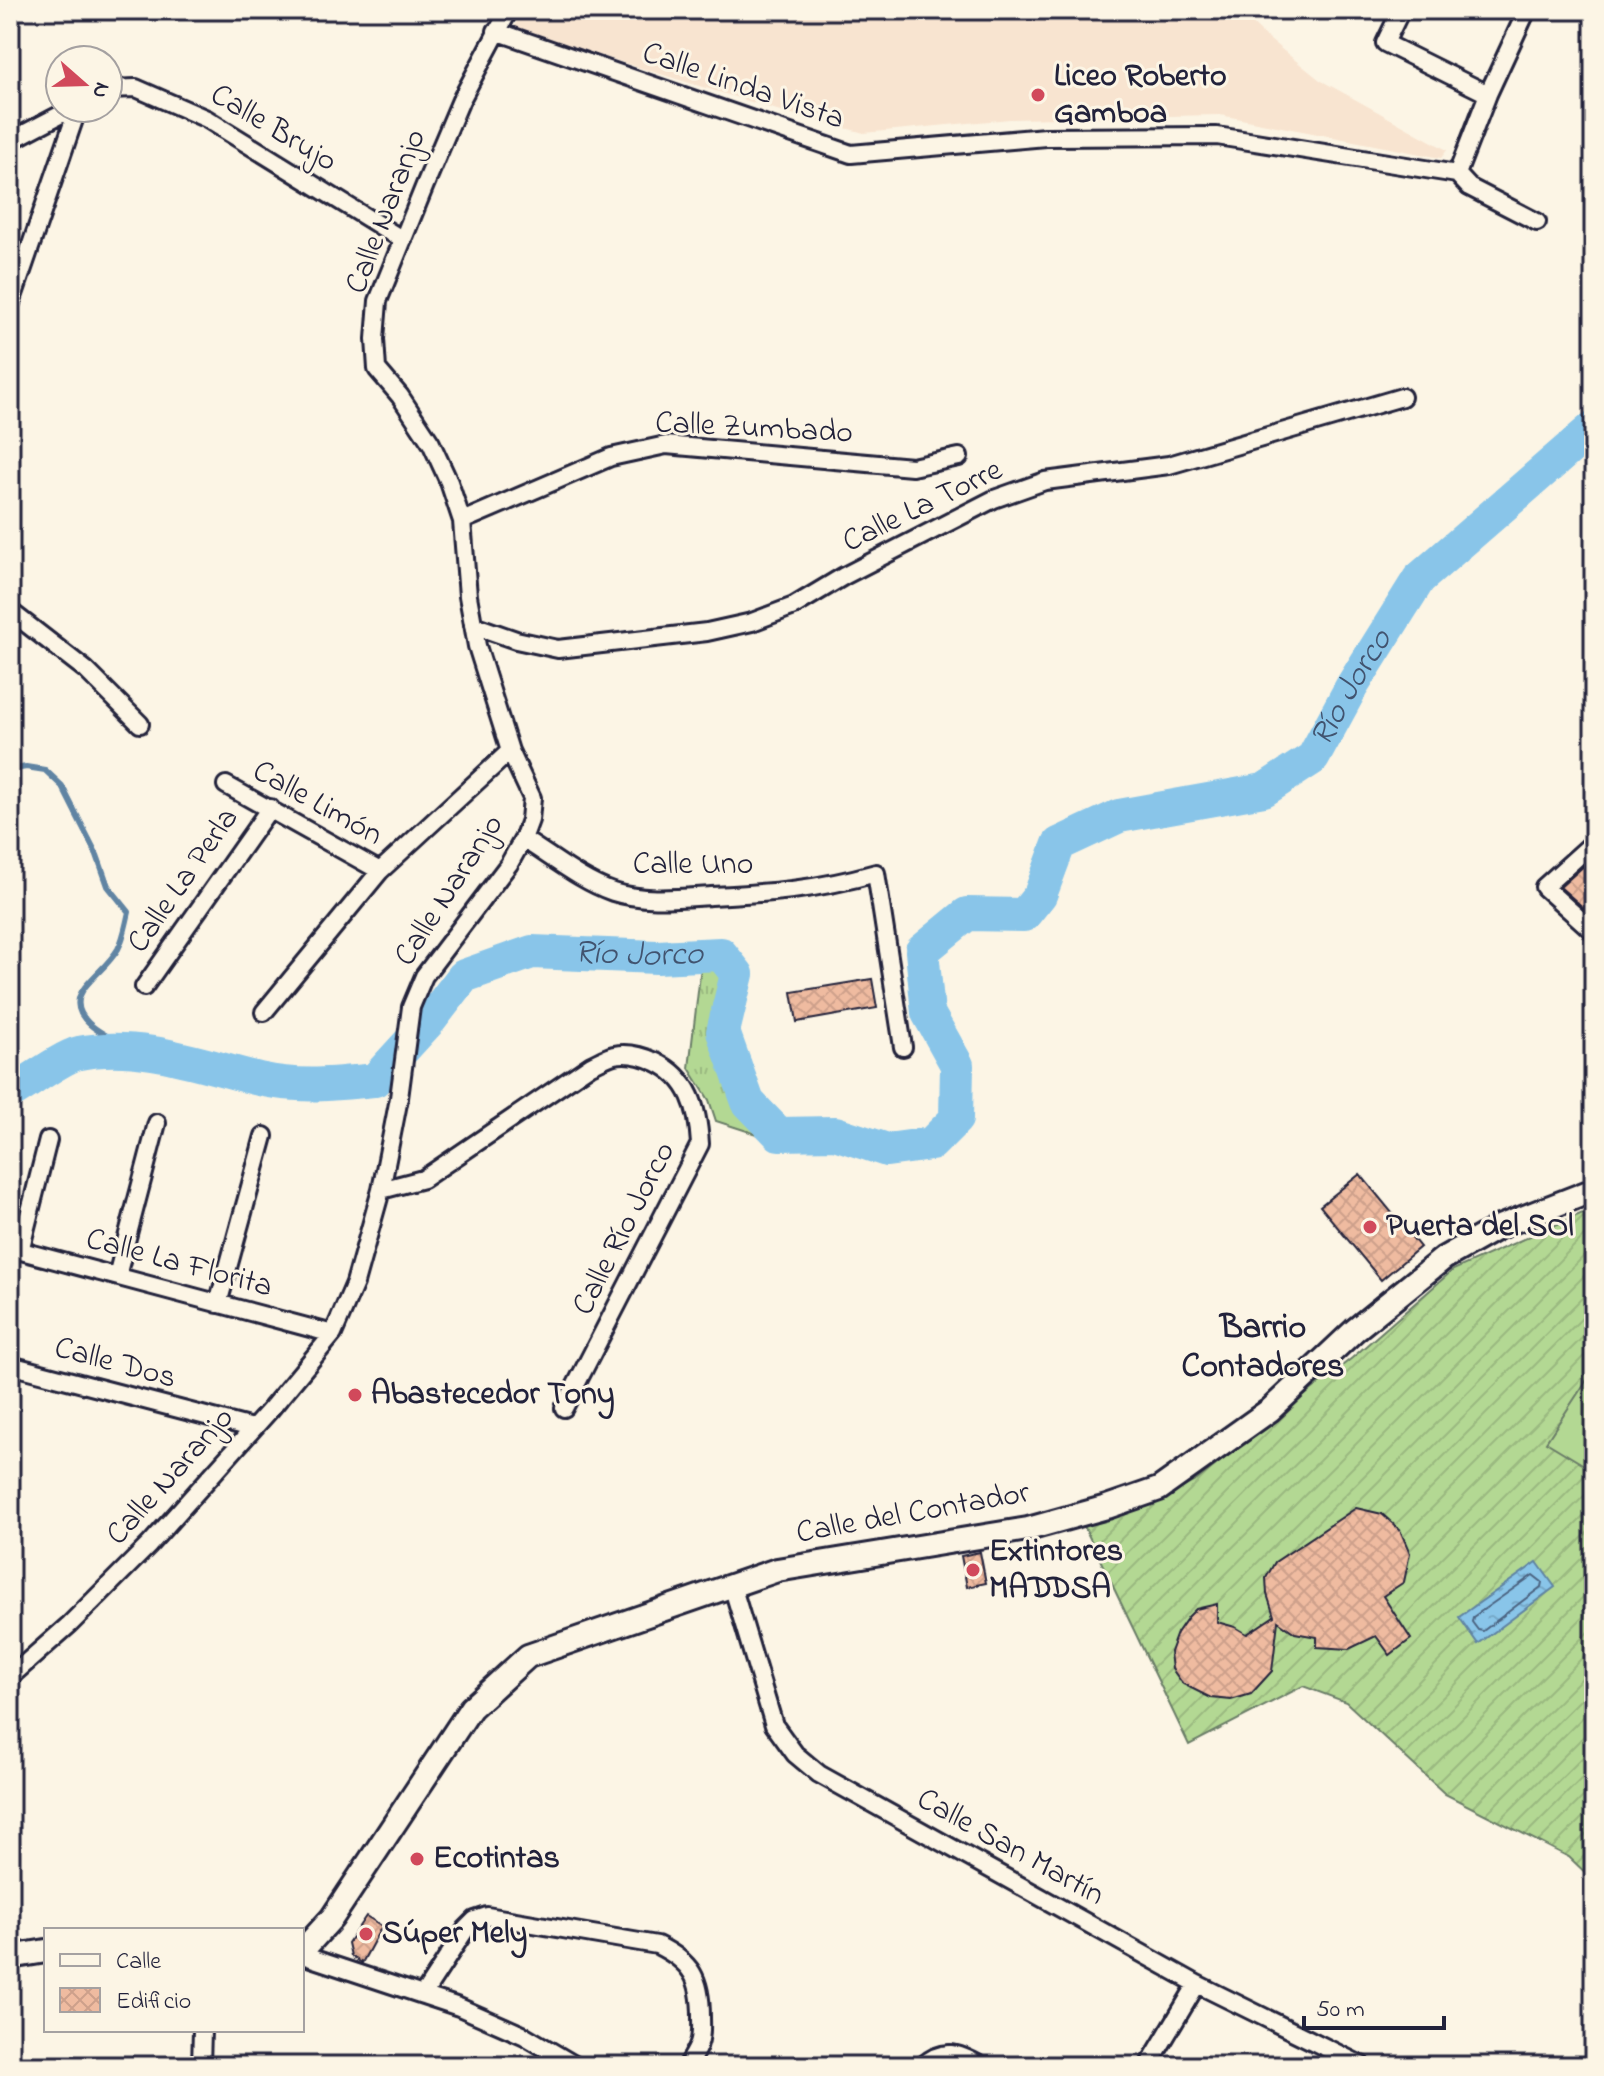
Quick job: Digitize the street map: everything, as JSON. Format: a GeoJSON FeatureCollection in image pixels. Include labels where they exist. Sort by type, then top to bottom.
{"type":"FeatureCollection","features":[{"type":"Feature","properties":{"kind":"street","name":"Calle Naranjo"},"geometry":{"type":"LineString","coordinates":[[10,1677],[70,1624],[149,1545],[333,1334],[355,1283],[381,1190],[399,1098],[411,1007],[424,976],[481,903],[523,839],[530,820],[532,798],[510,751],[477,646],[462,521],[431,443],[400,396],[377,369],[375,339],[378,301],[461,100],[509,10]]}},
{"type":"Feature","properties":{"kind":"street"},"geometry":{"type":"LineString","coordinates":[[1401,10],[1385,43],[1488,94]]}},
{"type":"Feature","properties":{"kind":"street"},"geometry":{"type":"LineString","coordinates":[[1457,174],[1488,94],[1527,10]]}},
{"type":"Feature","properties":{"kind":"street","name":"Calle Linda Vista"},"geometry":{"type":"LineString","coordinates":[[496,31],[851,154],[1046,137],[1217,136],[1457,174],[1469,187],[1537,222]]}},
{"type":"Feature","properties":{"kind":"street","name":"Calle Brujo"},"geometry":{"type":"LineString","coordinates":[[124,88],[136,88],[207,119],[403,240]]}},
{"type":"Feature","properties":{"kind":"street"},"geometry":{"type":"LineString","coordinates":[[10,141],[44,124]]}},
{"type":"Feature","properties":{"kind":"street"},"geometry":{"type":"LineString","coordinates":[[10,306],[70,124]]}},
{"type":"Feature","properties":{"kind":"street","name":"Calle La Torre"},"geometry":{"type":"LineString","coordinates":[[473,625],[516,640],[558,649],[707,632],[752,622],[794,606],[844,576],[994,499],[1045,481],[1169,465],[1402,397]]}},
{"type":"Feature","properties":{"kind":"street","name":"Calle Zumbado"},"geometry":{"type":"LineString","coordinates":[[462,521],[611,457],[666,445],[912,467],[959,457]]}},
{"type":"Feature","properties":{"kind":"street"},"geometry":{"type":"LineString","coordinates":[[10,611],[86,670],[140,724]]}},
{"type":"Feature","properties":{"kind":"street"},"geometry":{"type":"LineString","coordinates":[[264,1012],[380,871],[510,751]]}},
{"type":"Feature","properties":{"kind":"street","name":"Calle Limón"},"geometry":{"type":"LineString","coordinates":[[226,785],[380,871]]}},
{"type":"Feature","properties":{"kind":"street","name":"Calle La Perla"},"geometry":{"type":"LineString","coordinates":[[144,987],[270,808]]}},
{"type":"Feature","properties":{"kind":"street","name":"Calle Uno"},"geometry":{"type":"LineString","coordinates":[[523,839],[584,878],[612,892],[635,897],[672,899],[789,892],[829,886],[876,873],[903,1047]]}},
{"type":"Feature","properties":{"kind":"street"},"geometry":{"type":"LineString","coordinates":[[1594,842],[1544,887],[1594,932]]}},
{"type":"Feature","properties":{"kind":"street","name":"Calle Río Jorco"},"geometry":{"type":"LineString","coordinates":[[381,1190],[423,1179],[591,1065],[614,1055],[642,1055],[678,1075],[690,1093],[698,1115],[700,1144],[564,1408]]}},
{"type":"Feature","properties":{"kind":"street"},"geometry":{"type":"LineString","coordinates":[[117,1276],[157,1123]]}},
{"type":"Feature","properties":{"kind":"street"},"geometry":{"type":"LineString","coordinates":[[218,1304],[264,1136]]}},
{"type":"Feature","properties":{"kind":"street"},"geometry":{"type":"LineString","coordinates":[[15,1249],[48,1140]]}},
{"type":"Feature","properties":{"kind":"street","name":"Calle del Contador"},"geometry":{"type":"LineString","coordinates":[[304,1951],[332,1918],[471,1708],[528,1656],[777,1570],[1028,1529],[1159,1489],[1270,1410],[1355,1330],[1444,1258],[1499,1227],[1594,1190]]}},
{"type":"Feature","properties":{"kind":"street","name":"Calle La Florita"},"geometry":{"type":"LineString","coordinates":[[15,1249],[333,1334]]}},
{"type":"Feature","properties":{"kind":"street","name":"Calle Dos"},"geometry":{"type":"LineString","coordinates":[[10,1365],[252,1428]]}},
{"type":"Feature","properties":{"kind":"street","name":"Calle San Martín"},"geometry":{"type":"LineString","coordinates":[[732,1585],[774,1725],[795,1754],[819,1774],[1197,1984],[1363,2066]]}},
{"type":"Feature","properties":{"kind":"street"},"geometry":{"type":"LineString","coordinates":[[423,1995],[466,1929],[475,1920],[487,1916],[657,1945],[678,1955],[689,1967],[698,1985],[701,2003],[699,2042],[687,2066]]}},
{"type":"Feature","properties":{"kind":"street"},"geometry":{"type":"LineString","coordinates":[[10,1957],[44,1951]]}},
{"type":"Feature","properties":{"kind":"street"},"geometry":{"type":"LineString","coordinates":[[304,1954],[423,1995],[525,2036],[576,2066]]}},
{"type":"Feature","properties":{"kind":"street"},"geometry":{"type":"LineString","coordinates":[[1148,2066],[1197,1984]]}},
{"type":"Feature","properties":{"kind":"street"},"geometry":{"type":"LineString","coordinates":[[201,2066],[202,2032]]}},
{"type":"Feature","properties":{"kind":"street"},"geometry":{"type":"LineString","coordinates":[[922,2066],[935,2055],[948,2053],[965,2057],[981,2066]]}},
{"type":"Feature","properties":{"kind":"shaded area","name":"Liceo Roberto Gamboa"},"geometry":{"type":"Polygon","coordinates":[[[520,10],[1238,10],[1320,80],[1447,150],[1441,158],[1220,115],[1010,119],[864,133],[777,110],[514,29],[520,10]]]}},
{"type":"Feature","properties":{"kind":"green space"},"geometry":{"type":"Polygon","coordinates":[[[701,966],[724,972],[729,978],[714,1032],[744,1107],[775,1140],[716,1121],[709,1100],[689,1068],[701,966]]]}},
{"type":"Feature","properties":{"kind":"green space"},"geometry":{"type":"Polygon","coordinates":[[[1594,1208],[1594,1881],[1569,1857],[1445,1794],[1346,1702],[1303,1686],[1189,1745],[1084,1526],[1152,1504],[1197,1480],[1352,1358],[1453,1270],[1594,1208]]]}},
{"type":"Feature","properties":{"kind":"green space"},"geometry":{"type":"Polygon","coordinates":[[[1594,1369],[1594,1471],[1546,1442],[1594,1369]]]}},
{"type":"Feature","properties":{"kind":"water"},"geometry":{"type":"Polygon","coordinates":[[[1537,1562],[1555,1587],[1478,1644],[1459,1617],[1537,1562]]]}},
{"type":"Feature","properties":{"kind":"building"},"geometry":{"type":"Polygon","coordinates":[[[1594,857],[1594,917],[1560,887],[1594,857]]]}},
{"type":"Feature","properties":{"kind":"building"},"geometry":{"type":"Polygon","coordinates":[[[872,979],[877,1008],[797,1022],[792,992],[872,979]]]}},
{"type":"Feature","properties":{"kind":"building","name":"Puerta del SOl"},"geometry":{"type":"Polygon","coordinates":[[[1360,1174],[1420,1247],[1381,1280],[1320,1206],[1360,1174]]]}},
{"type":"Feature","properties":{"kind":"building"},"geometry":{"type":"Polygon","coordinates":[[[1356,1508],[1382,1514],[1400,1530],[1410,1553],[1404,1582],[1383,1596],[1411,1639],[1390,1655],[1376,1636],[1349,1649],[1317,1647],[1317,1637],[1295,1633],[1278,1621],[1272,1671],[1251,1694],[1231,1700],[1211,1698],[1183,1684],[1172,1669],[1170,1652],[1177,1633],[1188,1617],[1196,1609],[1217,1604],[1217,1622],[1247,1634],[1274,1616],[1266,1578],[1275,1562],[1356,1508]]]}},
{"type":"Feature","properties":{"kind":"building","name":"Extintores MADDSA"},"geometry":{"type":"Polygon","coordinates":[[[980,1552],[986,1583],[967,1587],[961,1556],[980,1552]]]}},
{"type":"Feature","properties":{"kind":"building","name":"Súper Mely"},"geometry":{"type":"Polygon","coordinates":[[[366,1916],[382,1926],[362,1963],[351,1956],[348,1943],[366,1916]]]}},
{"type":"Feature","properties":{"kind":"waterway","name":"Río Jorco"},"geometry":{"type":"LineString","coordinates":[[10,1093],[72,1055],[102,1050],[170,1056],[289,1084],[375,1080],[430,1020],[464,976],[532,952],[657,957],[721,954],[737,974],[723,1032],[748,1102],[779,1134],[835,1133],[887,1150],[931,1144],[956,1119],[957,1065],[928,1013],[922,951],[967,914],[1024,915],[1040,895],[1059,844],[1119,816],[1264,790],[1313,758],[1352,686],[1419,579],[1594,427]]}},
{"type":"Feature","properties":{"kind":"waterway"},"geometry":{"type":"LineString","coordinates":[[10,770],[26,767],[45,770],[62,786],[97,855],[108,886],[129,912],[118,949],[85,987],[79,998],[79,1009],[92,1026],[135,1050]]}},
{"type":"Feature","properties":{"kind":"place","name":"Liceo Roberto Gamboa"},"geometry":{"type":"Point","coordinates":[1038,95]}},
{"type":"Feature","properties":{"kind":"place","name":"Puerta del SOl"},"geometry":{"type":"Point","coordinates":[1370,1227]}},
{"type":"Feature","properties":{"kind":"place","name":"Abastecedor Tony"},"geometry":{"type":"Point","coordinates":[355,1395]}},
{"type":"Feature","properties":{"kind":"place","name":"Extintores MADDSA"},"geometry":{"type":"Point","coordinates":[973,1570]}},
{"type":"Feature","properties":{"kind":"place","name":"Ecotintas"},"geometry":{"type":"Point","coordinates":[417,1859]}},
{"type":"Feature","properties":{"kind":"place","name":"Súper Mely"},"geometry":{"type":"Point","coordinates":[366,1934]}},
{"type":"Feature","properties":{"kind":"district","name":"Barrio Contadores"},"geometry":{"type":"Point","coordinates":[1263,1348]}}]}
